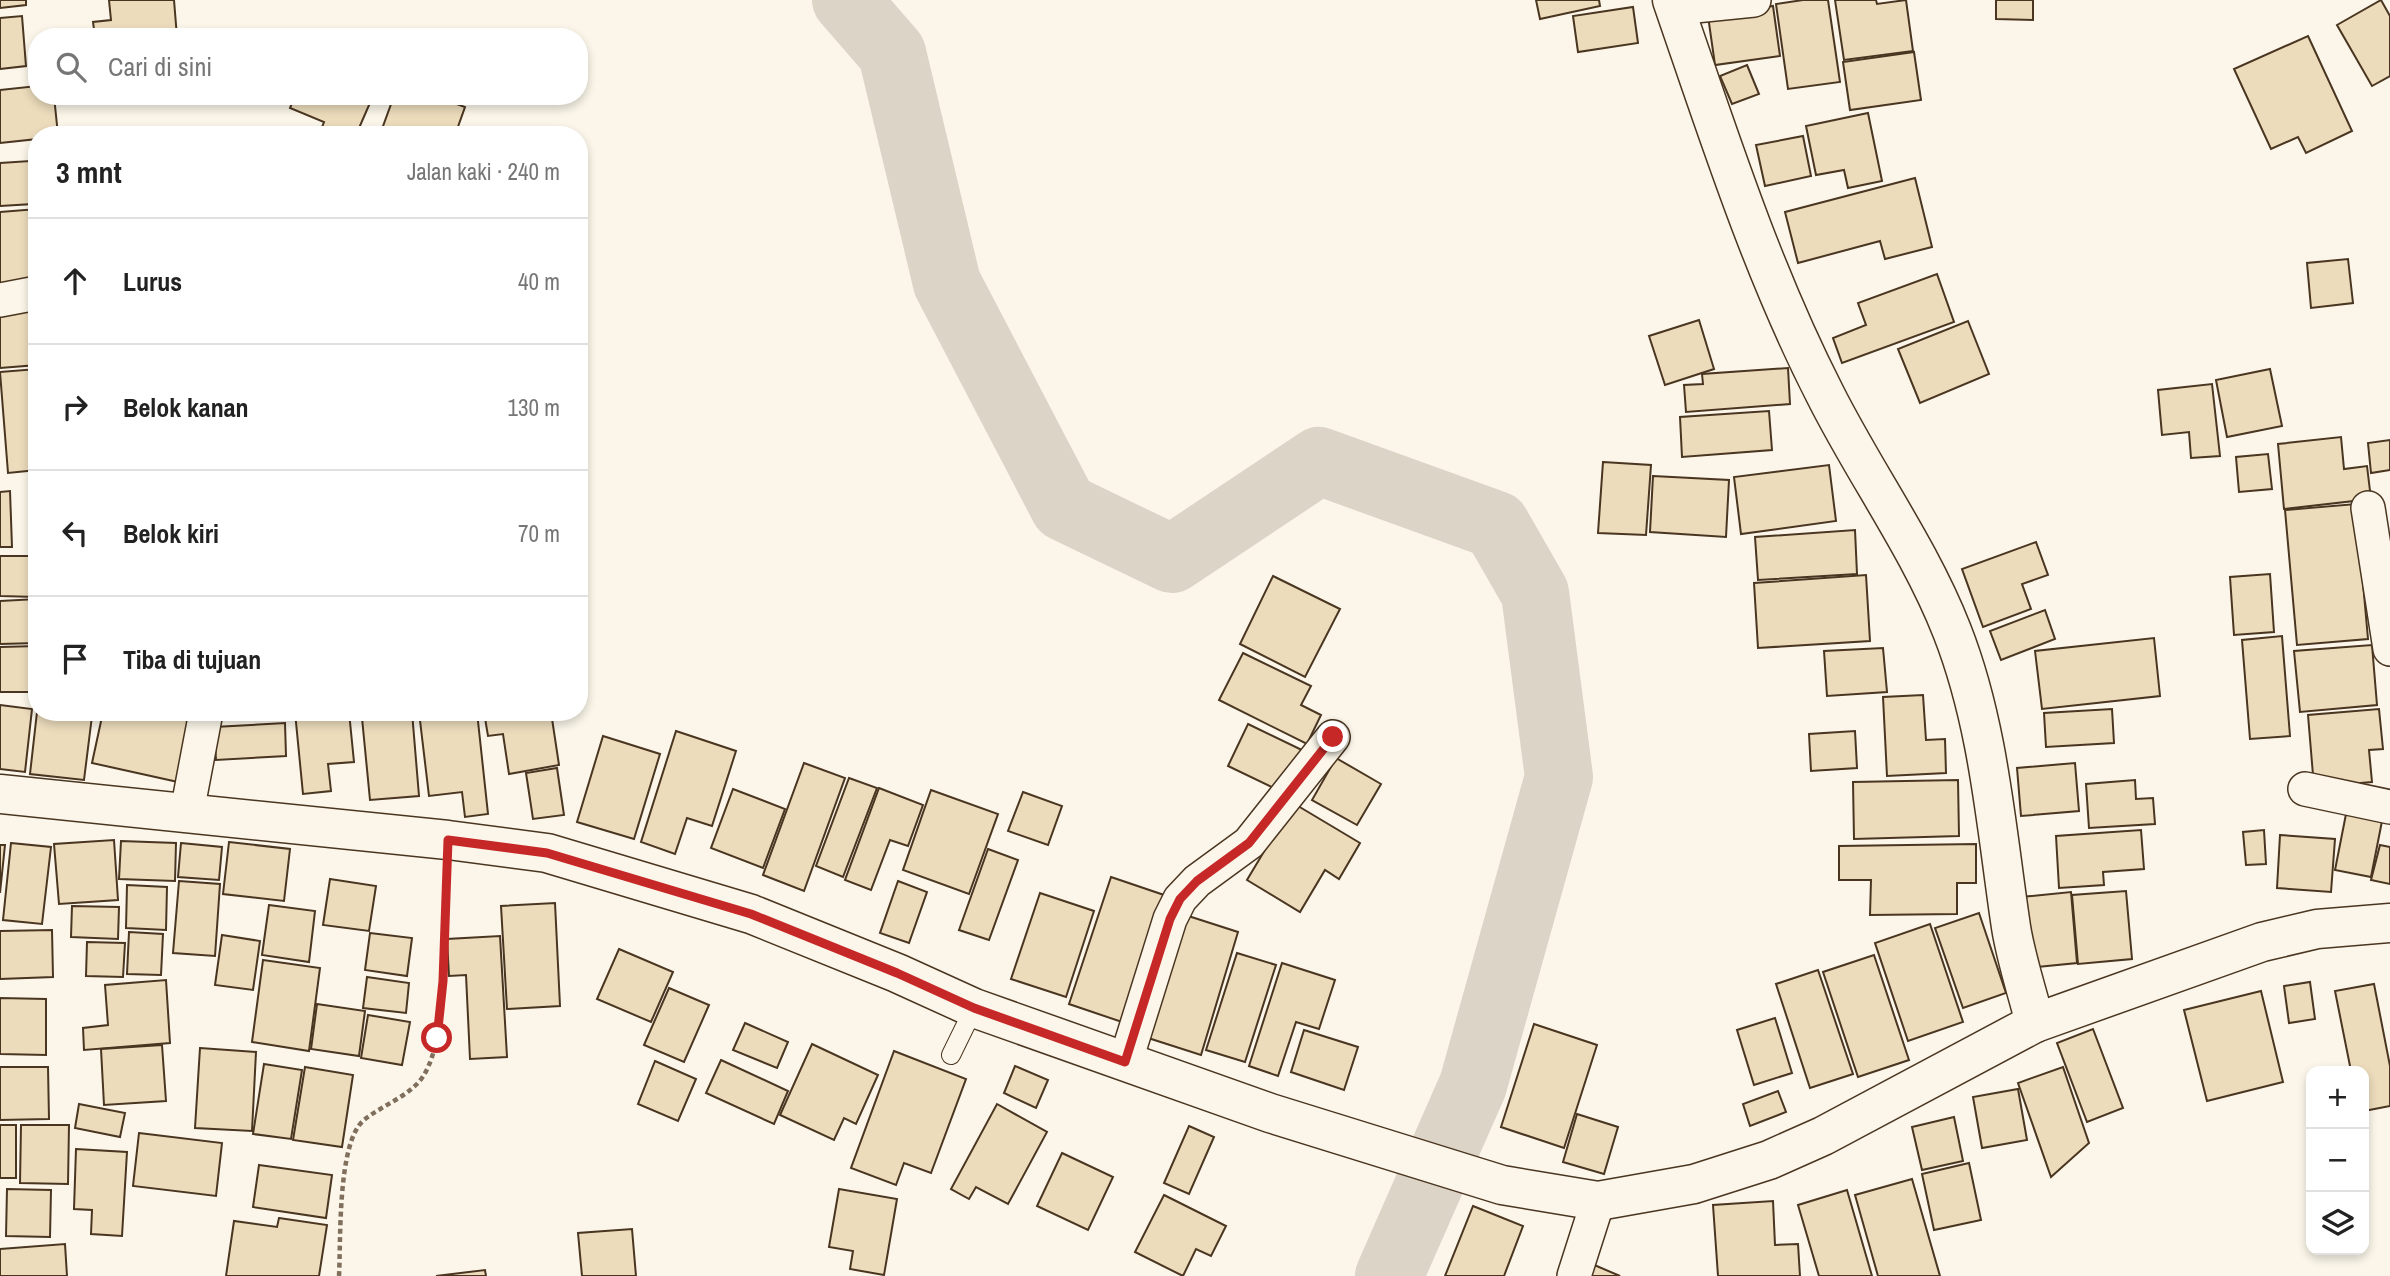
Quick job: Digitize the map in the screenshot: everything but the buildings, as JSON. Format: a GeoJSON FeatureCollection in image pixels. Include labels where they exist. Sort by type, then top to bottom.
{"type":"FeatureCollection","features":[{"type":"Feature","properties":{"kind":"street"},"geometry":{"type":"LineString","coordinates":[[1754,0],[1674,4],[1788,319],[1826,397],[1910,542],[1952,631],[1975,702],[1983,738],[2012,931],[2035,1023]]}},
{"type":"Feature","properties":{"kind":"street"},"geometry":{"type":"LineString","coordinates":[[0,300],[28,295]]}},
{"type":"Feature","properties":{"kind":"street"},"geometry":{"type":"LineString","coordinates":[[2368,508],[2390,649]]}},
{"type":"Feature","properties":{"kind":"street"},"geometry":{"type":"LineString","coordinates":[[187,812],[204,721]]}},
{"type":"Feature","properties":{"kind":"street"},"geometry":{"type":"LineString","coordinates":[[1125,1062],[1170,919],[1180,899],[1197,881],[1249,843],[1333,737]]}},
{"type":"Feature","properties":{"kind":"street"},"geometry":{"type":"LineString","coordinates":[[2305,789],[2390,807]]}},
{"type":"Feature","properties":{"kind":"street"},"geometry":{"type":"LineString","coordinates":[[0,794],[448,840],[547,853],[751,914],[897,973],[974,1008],[1270,1113],[1502,1185],[1598,1201],[1694,1184],[1769,1160],[1823,1136],[2035,1023],[2262,942],[2317,929],[2390,923]]}},
{"type":"Feature","properties":{"kind":"street"},"geometry":{"type":"LineString","coordinates":[[1574,1276],[1598,1201]]}},
{"type":"Feature","properties":{"kind":"lane"},"geometry":{"type":"LineString","coordinates":[[951,1055],[974,1008]]}},
{"type":"Feature","properties":{"kind":"path"},"geometry":{"type":"LineString","coordinates":[[339,1276],[344,1166],[353,1138],[361,1122],[405,1093],[423,1076],[437,1038],[443,981],[448,840]]}},
{"type":"Feature","properties":{"kind":"waterway"},"geometry":{"type":"LineString","coordinates":[[846,0],[892,53],[947,283],[1064,507],[1172,559],[1319,461],[1496,525],[1535,593],[1559,777],[1473,1085],[1389,1276]]}},
{"type":"Feature","properties":{"kind":"route"},"geometry":{"type":"LineString","coordinates":[[437,1038],[443,981],[448,840],[547,853],[751,914],[897,973],[974,1008],[1125,1062],[1170,919],[1180,899],[1197,881],[1249,843],[1333,737]]}}]}
